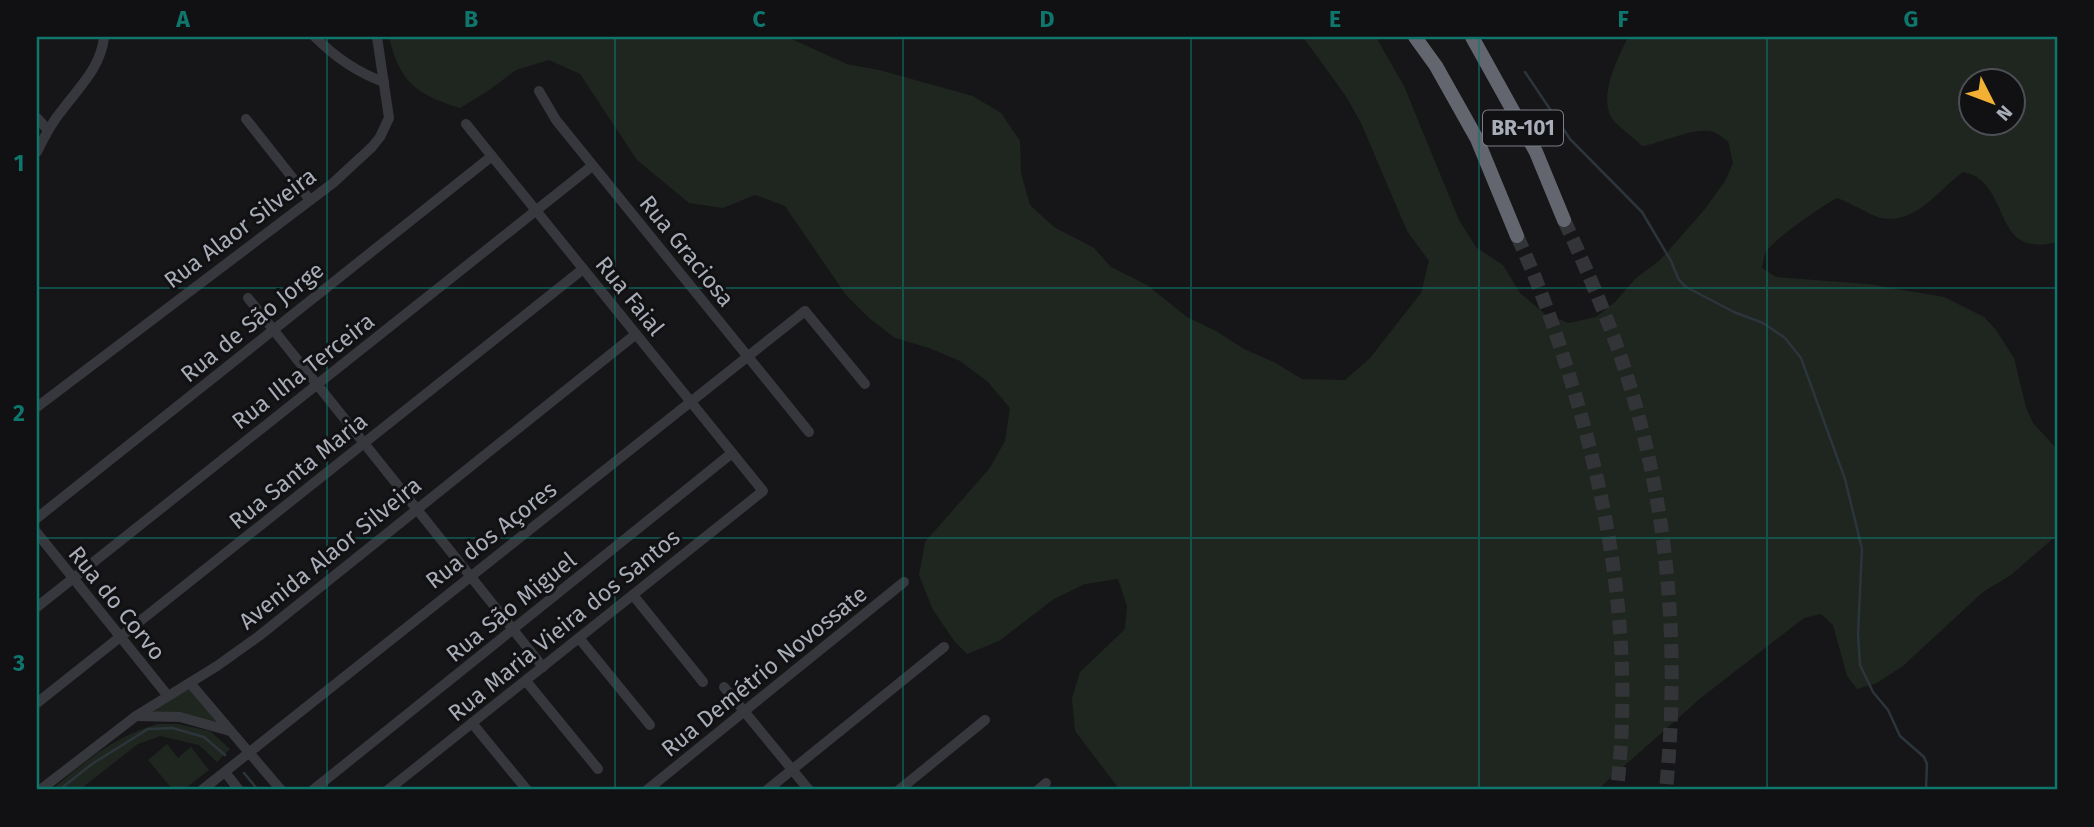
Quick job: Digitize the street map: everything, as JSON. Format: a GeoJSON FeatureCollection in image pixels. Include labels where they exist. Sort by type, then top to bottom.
{"type":"FeatureCollection","features":[{"type":"Feature","properties":{"kind":"highway","name":"BR-101"},"geometry":{"type":"LineString","coordinates":[[1415,37],[1436,66],[1477,139],[1517,236]]}},
{"type":"Feature","properties":{"kind":"highway","name":"BR-101"},"geometry":{"type":"LineString","coordinates":[[1472,37],[1536,152],[1564,220]]}},
{"type":"Feature","properties":{"kind":"street"},"geometry":{"type":"LineString","coordinates":[[37,152],[48,130],[95,66],[104,37]]}},
{"type":"Feature","properties":{"kind":"street"},"geometry":{"type":"LineString","coordinates":[[315,37],[344,61],[384,82]]}},
{"type":"Feature","properties":{"kind":"street","name":"Rua Alaor Silveira"},"geometry":{"type":"LineString","coordinates":[[37,407],[310,200],[356,163],[380,137],[388,118],[377,37]]}},
{"type":"Feature","properties":{"kind":"street","name":"Rua Graciosa"},"geometry":{"type":"LineString","coordinates":[[539,91],[548,110],[592,166],[809,432]]}},
{"type":"Feature","properties":{"kind":"street"},"geometry":{"type":"LineString","coordinates":[[37,118],[48,130]]}},
{"type":"Feature","properties":{"kind":"street"},"geometry":{"type":"LineString","coordinates":[[246,119],[310,200]]}},
{"type":"Feature","properties":{"kind":"street","name":"Rua Faial"},"geometry":{"type":"LineString","coordinates":[[466,124],[763,491]]}},
{"type":"Feature","properties":{"kind":"street","name":"Rua de São Jorge"},"geometry":{"type":"LineString","coordinates":[[37,518],[492,156]]}},
{"type":"Feature","properties":{"kind":"street","name":"Rua Ilha Terceira"},"geometry":{"type":"LineString","coordinates":[[37,607],[592,166]]}},
{"type":"Feature","properties":{"kind":"street","name":"Rua Santa Maria"},"geometry":{"type":"LineString","coordinates":[[37,704],[583,269]]}},
{"type":"Feature","properties":{"kind":"street"},"geometry":{"type":"LineString","coordinates":[[248,298],[543,667]]}},
{"type":"Feature","properties":{"kind":"street","name":"Rua dos Açores"},"geometry":{"type":"LineString","coordinates":[[202,790],[805,311],[865,384]]}},
{"type":"Feature","properties":{"kind":"street","name":"Avenida Alaor Silveira"},"geometry":{"type":"LineString","coordinates":[[40,790],[136,716],[259,636],[636,334]]}},
{"type":"Feature","properties":{"kind":"street","name":"Rua São Miguel"},"geometry":{"type":"LineString","coordinates":[[313,790],[733,453]]}},
{"type":"Feature","properties":{"kind":"street","name":"Rua Maria Vieira dos Santos"},"geometry":{"type":"LineString","coordinates":[[388,790],[763,491]]}},
{"type":"Feature","properties":{"kind":"street","name":"Rua do Corvo"},"geometry":{"type":"LineString","coordinates":[[37,533],[168,696]]}},
{"type":"Feature","properties":{"kind":"street","name":"Rua Demétrio Novossate"},"geometry":{"type":"LineString","coordinates":[[648,790],[904,582]]}},
{"type":"Feature","properties":{"kind":"street"},"geometry":{"type":"LineString","coordinates":[[633,595],[703,682]]}},
{"type":"Feature","properties":{"kind":"street"},"geometry":{"type":"LineString","coordinates":[[579,638],[650,725]]}},
{"type":"Feature","properties":{"kind":"street"},"geometry":{"type":"LineString","coordinates":[[767,790],[944,647]]}},
{"type":"Feature","properties":{"kind":"street"},"geometry":{"type":"LineString","coordinates":[[526,681],[598,769]]}},
{"type":"Feature","properties":{"kind":"street"},"geometry":{"type":"LineString","coordinates":[[190,683],[281,790]]}},
{"type":"Feature","properties":{"kind":"street"},"geometry":{"type":"LineString","coordinates":[[724,687],[809,790]]}},
{"type":"Feature","properties":{"kind":"street"},"geometry":{"type":"LineString","coordinates":[[136,716],[180,717],[231,731]]}},
{"type":"Feature","properties":{"kind":"street"},"geometry":{"type":"LineString","coordinates":[[899,790],[985,720]]}},
{"type":"Feature","properties":{"kind":"street"},"geometry":{"type":"LineString","coordinates":[[472,723],[527,790]]}},
{"type":"Feature","properties":{"kind":"street"},"geometry":{"type":"LineString","coordinates":[[225,772],[239,790]]}},
{"type":"Feature","properties":{"kind":"street"},"geometry":{"type":"LineString","coordinates":[[1038,790],[1046,783]]}},
{"type":"Feature","properties":{"kind":"shaded area"},"geometry":{"type":"Polygon","coordinates":[[[389,37],[787,37],[847,64],[973,96],[1001,113],[1020,141],[1021,173],[1030,205],[1054,227],[1094,248],[1111,267],[1147,285],[1187,317],[1244,349],[1274,362],[1302,379],[1345,380],[1370,358],[1421,293],[1429,261],[1407,231],[1361,123],[1345,95],[1303,37],[1376,37],[1404,86],[1459,220],[1476,247],[1503,265],[1520,293],[1545,314],[1569,323],[1596,317],[1615,302],[1636,278],[1660,260],[1705,209],[1725,181],[1733,163],[1728,141],[1714,132],[1697,131],[1642,146],[1613,120],[1607,101],[1608,90],[1628,37],[2057,37],[2057,242],[2038,245],[2024,242],[2014,235],[1988,188],[1977,177],[1963,172],[1924,205],[1903,217],[1878,217],[1837,198],[1778,239],[1765,254],[1762,268],[1776,277],[1868,284],[1944,297],[1984,317],[2014,358],[2026,407],[2033,423],[2057,449],[2057,535],[2011,575],[1983,592],[1903,666],[1875,684],[1857,689],[1847,676],[1833,625],[1821,614],[1804,618],[1702,697],[1597,790],[1120,790],[1075,731],[1072,698],[1080,672],[1125,629],[1127,606],[1118,579],[1085,584],[1054,599],[999,641],[967,654],[955,642],[933,610],[919,575],[925,542],[989,469],[1005,441],[1010,408],[988,382],[960,361],[895,338],[869,318],[846,295],[785,206],[755,195],[723,208],[689,203],[637,160],[580,74],[549,60],[516,70],[460,108],[421,92],[399,66],[389,37]]]}},
{"type":"Feature","properties":{"kind":"shaded area"},"geometry":{"type":"Polygon","coordinates":[[[189,686],[217,722],[215,724],[154,710],[189,686]]]}},
{"type":"Feature","properties":{"kind":"shaded area"},"geometry":{"type":"Polygon","coordinates":[[[157,724],[178,724],[210,731],[230,749],[217,762],[199,745],[160,736],[138,744],[79,790],[51,790],[113,744],[157,724]]]}},
{"type":"Feature","properties":{"kind":"shaded area"},"geometry":{"type":"Polygon","coordinates":[[[167,744],[178,758],[191,747],[209,770],[183,790],[173,790],[148,760],[167,744]]]}},
{"type":"Feature","properties":{"kind":"waterway"},"geometry":{"type":"LineString","coordinates":[[1525,72],[1570,139],[1642,212],[1679,280],[1686,287],[1734,312],[1763,323],[1785,338],[1801,358],[1845,479],[1862,549],[1858,634],[1860,665],[1873,692],[1888,710],[1900,736],[1924,757],[1927,764],[1926,790]]}},
{"type":"Feature","properties":{"kind":"waterway"},"geometry":{"type":"LineString","coordinates":[[59,790],[92,764],[148,729],[172,728],[204,737],[225,755]]}},
{"type":"Feature","properties":{"kind":"waterway"},"geometry":{"type":"LineString","coordinates":[[244,773],[258,790]]}},
{"type":"Feature","properties":{"kind":"tunnel"},"geometry":{"type":"LineString","coordinates":[[1564,220],[1614,338],[1647,448],[1658,504],[1666,561],[1672,675],[1666,790]]}},
{"type":"Feature","properties":{"kind":"tunnel"},"geometry":{"type":"LineString","coordinates":[[1517,236],[1547,308],[1571,381],[1598,481],[1608,532],[1620,635],[1622,686],[1617,790]]}}]}
